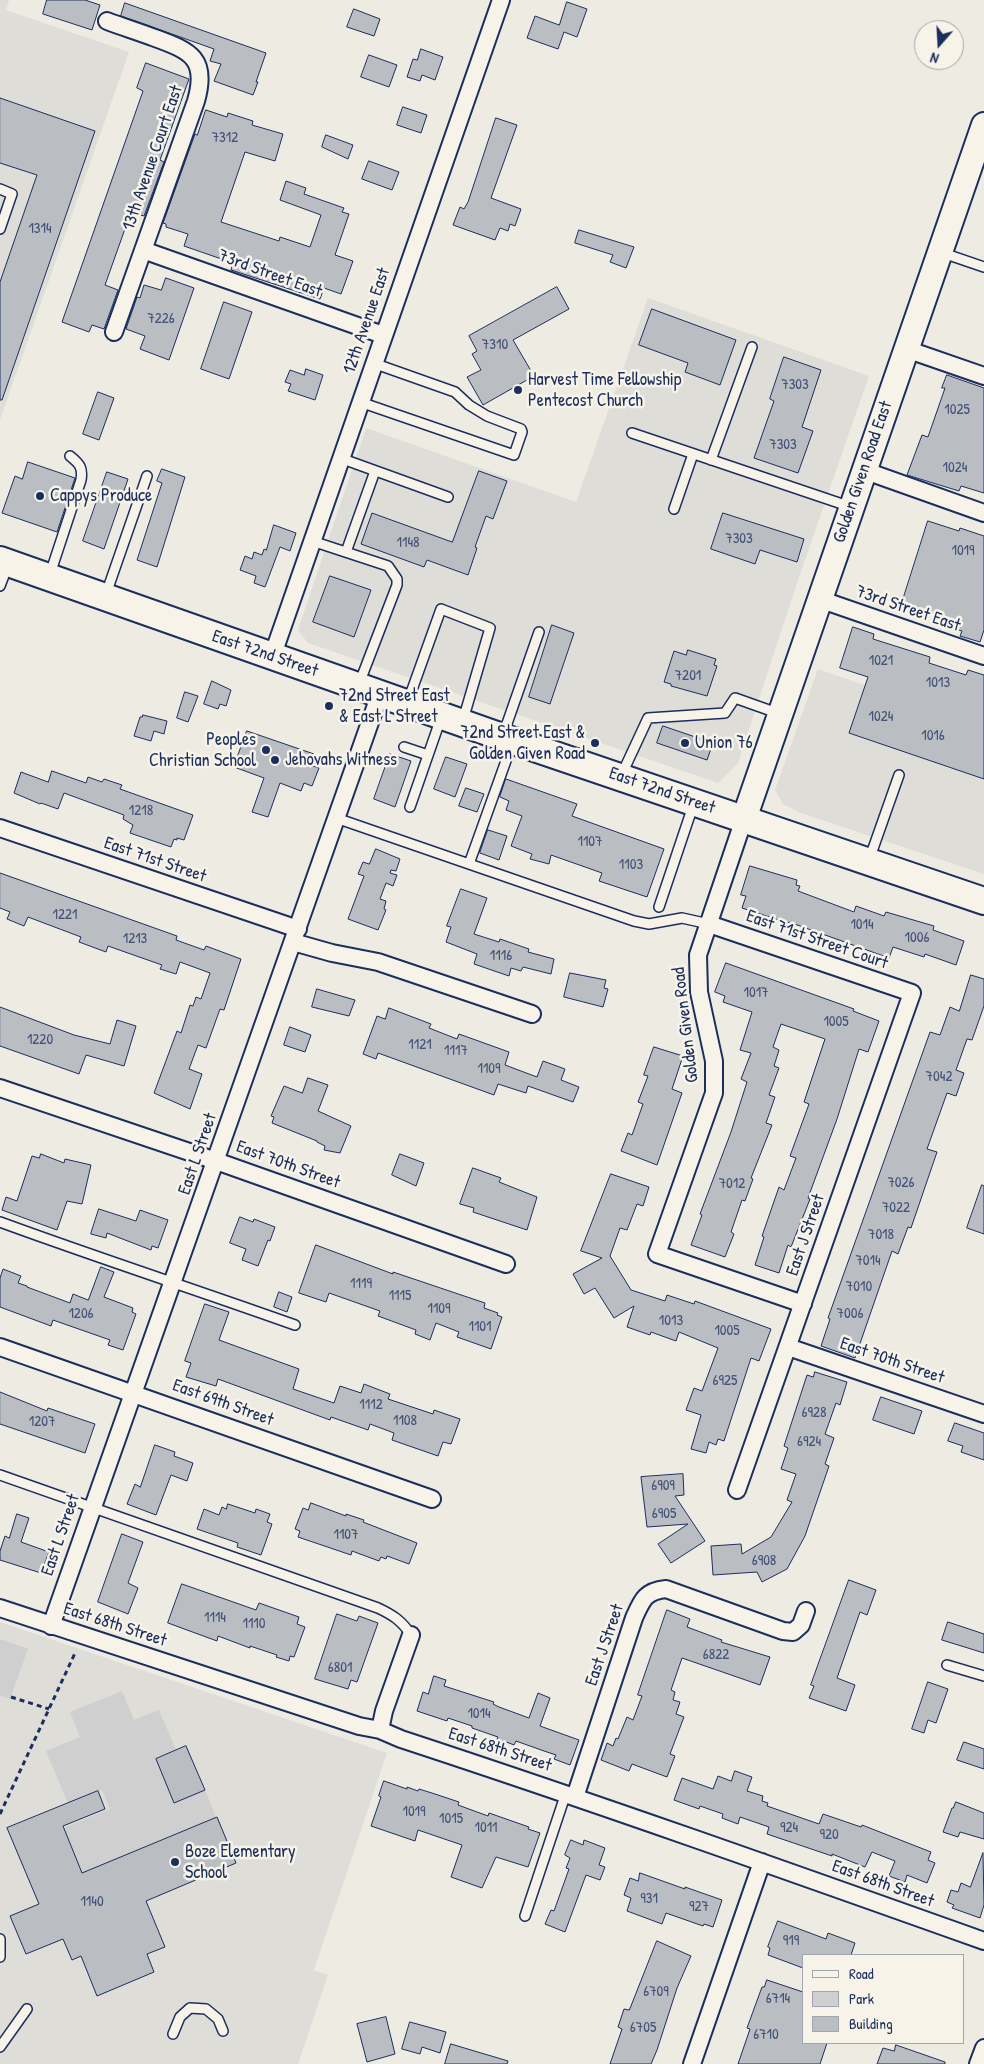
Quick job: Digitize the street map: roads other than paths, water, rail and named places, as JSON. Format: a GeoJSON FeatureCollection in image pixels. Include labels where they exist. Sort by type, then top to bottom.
{"type":"FeatureCollection","features":[{"type":"Feature","properties":{"kind":"main road","name":"East 72nd Street"},"geometry":{"type":"LineString","coordinates":[[3,569],[49,577],[508,739],[744,818],[984,902]]}},
{"type":"Feature","properties":{"kind":"street","name":"12th Avenue East"},"geometry":{"type":"LineString","coordinates":[[272,656],[501,0]]}},
{"type":"Feature","properties":{"kind":"street","name":"13th Avenue Court East"},"geometry":{"type":"LineString","coordinates":[[107,21],[184,49],[196,60],[200,74],[196,101],[114,332]]}},
{"type":"Feature","properties":{"kind":"street","name":"Golden Given Road East"},"geometry":{"type":"LineString","coordinates":[[744,818],[863,470],[984,126]]}},
{"type":"Feature","properties":{"kind":"street","name":"73rd Street East"},"geometry":{"type":"LineString","coordinates":[[143,250],[383,335]]}},
{"type":"Feature","properties":{"kind":"street"},"geometry":{"type":"LineString","coordinates":[[906,349],[984,376]]}},
{"type":"Feature","properties":{"kind":"street"},"geometry":{"type":"LineString","coordinates":[[863,470],[984,513]]}},
{"type":"Feature","properties":{"kind":"street","name":"73rd Street East"},"geometry":{"type":"LineString","coordinates":[[819,600],[984,656]]}},
{"type":"Feature","properties":{"kind":"street","name":"East L Street"},"geometry":{"type":"LineString","coordinates":[[51,1626],[296,936],[336,818],[369,690]]}},
{"type":"Feature","properties":{"kind":"street","name":"Golden Given Road"},"geometry":{"type":"LineString","coordinates":[[744,818],[698,955],[697,974],[701,1007],[714,1061],[714,1093],[657,1254],[803,1304]]}},
{"type":"Feature","properties":{"kind":"street","name":"East 71st Street"},"geometry":{"type":"LineString","coordinates":[[0,828],[296,936],[332,953],[378,962],[532,1014]]}},
{"type":"Feature","properties":{"kind":"street","name":"East 71st Street Court"},"geometry":{"type":"LineString","coordinates":[[708,924],[912,993]]}},
{"type":"Feature","properties":{"kind":"street","name":"East J Street"},"geometry":{"type":"LineString","coordinates":[[737,1490],[912,993]]}},
{"type":"Feature","properties":{"kind":"street","name":"East 70th Street"},"geometry":{"type":"LineString","coordinates":[[0,1088],[216,1161],[506,1264]]}},
{"type":"Feature","properties":{"kind":"street","name":"East 69th Street"},"geometry":{"type":"LineString","coordinates":[[0,1347],[432,1498]]}},
{"type":"Feature","properties":{"kind":"street","name":"East 70th Street"},"geometry":{"type":"LineString","coordinates":[[788,1347],[984,1414]]}},
{"type":"Feature","properties":{"kind":"street","name":"East J Street"},"geometry":{"type":"LineString","coordinates":[[570,1795],[634,1618],[641,1601],[648,1594],[654,1590],[666,1589],[784,1631],[793,1632],[801,1625],[806,1610]]}},
{"type":"Feature","properties":{"kind":"street","name":"East 68th Street"},"geometry":{"type":"LineString","coordinates":[[0,1608],[359,1726],[380,1730],[401,1739],[570,1795],[984,1941]]}},
{"type":"Feature","properties":{"kind":"street"},"geometry":{"type":"LineString","coordinates":[[380,1730],[384,1710],[411,1635]]}},
{"type":"Feature","properties":{"kind":"street"},"geometry":{"type":"LineString","coordinates":[[692,2064],[762,1862]]}},
{"type":"Feature","properties":{"kind":"street"},"geometry":{"type":"LineString","coordinates":[[978,2064],[984,2048]]}},
{"type":"Feature","properties":{"kind":"lane"},"geometry":{"type":"LineString","coordinates":[[0,189],[12,194],[0,229]]}},
{"type":"Feature","properties":{"kind":"lane"},"geometry":{"type":"LineString","coordinates":[[940,252],[984,267]]}},
{"type":"Feature","properties":{"kind":"lane"},"geometry":{"type":"LineString","coordinates":[[711,460],[752,347]]}},
{"type":"Feature","properties":{"kind":"lane"},"geometry":{"type":"LineString","coordinates":[[360,402],[514,455],[522,432],[520,429],[487,416],[455,392],[373,363]]}},
{"type":"Feature","properties":{"kind":"lane"},"geometry":{"type":"LineString","coordinates":[[632,433],[851,507]]}},
{"type":"Feature","properties":{"kind":"lane"},"geometry":{"type":"LineString","coordinates":[[674,509],[693,454]]}},
{"type":"Feature","properties":{"kind":"lane"},"geometry":{"type":"LineString","coordinates":[[49,577],[83,470],[79,463],[70,456]]}},
{"type":"Feature","properties":{"kind":"lane"},"geometry":{"type":"LineString","coordinates":[[340,458],[448,497]]}},
{"type":"Feature","properties":{"kind":"lane"},"geometry":{"type":"LineString","coordinates":[[346,552],[375,470]]}},
{"type":"Feature","properties":{"kind":"lane"},"geometry":{"type":"LineString","coordinates":[[105,597],[147,476]]}},
{"type":"Feature","properties":{"kind":"lane"},"geometry":{"type":"LineString","coordinates":[[312,541],[388,566],[397,579],[369,690]]}},
{"type":"Feature","properties":{"kind":"lane"},"geometry":{"type":"LineString","coordinates":[[408,704],[441,609],[490,628],[452,719],[428,755],[410,807]]}},
{"type":"Feature","properties":{"kind":"lane"},"geometry":{"type":"LineString","coordinates":[[469,864],[539,632]]}},
{"type":"Feature","properties":{"kind":"lane"},"geometry":{"type":"LineString","coordinates":[[620,777],[648,718],[725,713],[735,698],[780,714]]}},
{"type":"Feature","properties":{"kind":"lane"},"geometry":{"type":"LineString","coordinates":[[404,747],[428,755]]}},
{"type":"Feature","properties":{"kind":"lane"},"geometry":{"type":"LineString","coordinates":[[869,862],[899,775]]}},
{"type":"Feature","properties":{"kind":"lane"},"geometry":{"type":"LineString","coordinates":[[659,908],[694,802]]}},
{"type":"Feature","properties":{"kind":"lane"},"geometry":{"type":"LineString","coordinates":[[336,818],[634,921],[649,924],[682,918],[708,924]]}},
{"type":"Feature","properties":{"kind":"lane"},"geometry":{"type":"LineString","coordinates":[[0,1222],[295,1324]]}},
{"type":"Feature","properties":{"kind":"lane"},"geometry":{"type":"LineString","coordinates":[[0,1475],[378,1608],[393,1615],[411,1635]]}},
{"type":"Feature","properties":{"kind":"lane"},"geometry":{"type":"LineString","coordinates":[[947,1665],[984,1676]]}},
{"type":"Feature","properties":{"kind":"lane"},"geometry":{"type":"LineString","coordinates":[[525,1916],[570,1795]]}},
{"type":"Feature","properties":{"kind":"lane"},"geometry":{"type":"LineString","coordinates":[[0,1939],[0,1957]]}},
{"type":"Feature","properties":{"kind":"lane"},"geometry":{"type":"LineString","coordinates":[[173,2034],[180,2017],[190,2008],[206,2008],[218,2019],[223,2031]]}},
{"type":"Feature","properties":{"kind":"lane"},"geometry":{"type":"LineString","coordinates":[[0,2047],[27,2009]]}},
{"type":"Feature","properties":{"kind":"place","name":"Harvest Time Fellowship Pentecost Church"},"geometry":{"type":"Point","coordinates":[518,390]}},
{"type":"Feature","properties":{"kind":"place","name":"Cappys Produce"},"geometry":{"type":"Point","coordinates":[40,496]}},
{"type":"Feature","properties":{"kind":"place","name":"72nd Street East & East L Street"},"geometry":{"type":"Point","coordinates":[329,706]}},
{"type":"Feature","properties":{"kind":"place","name":"72nd Street East & Golden Given Road"},"geometry":{"type":"Point","coordinates":[595,743]}},
{"type":"Feature","properties":{"kind":"place","name":"Union 76"},"geometry":{"type":"Point","coordinates":[685,743]}},
{"type":"Feature","properties":{"kind":"place","name":"Peoples Christian School"},"geometry":{"type":"Point","coordinates":[266,750]}},
{"type":"Feature","properties":{"kind":"place","name":"Jehovahs Witness"},"geometry":{"type":"Point","coordinates":[275,760]}},
{"type":"Feature","properties":{"kind":"place","name":"Boze Elementary School"},"geometry":{"type":"Point","coordinates":[175,1862]}}]}
